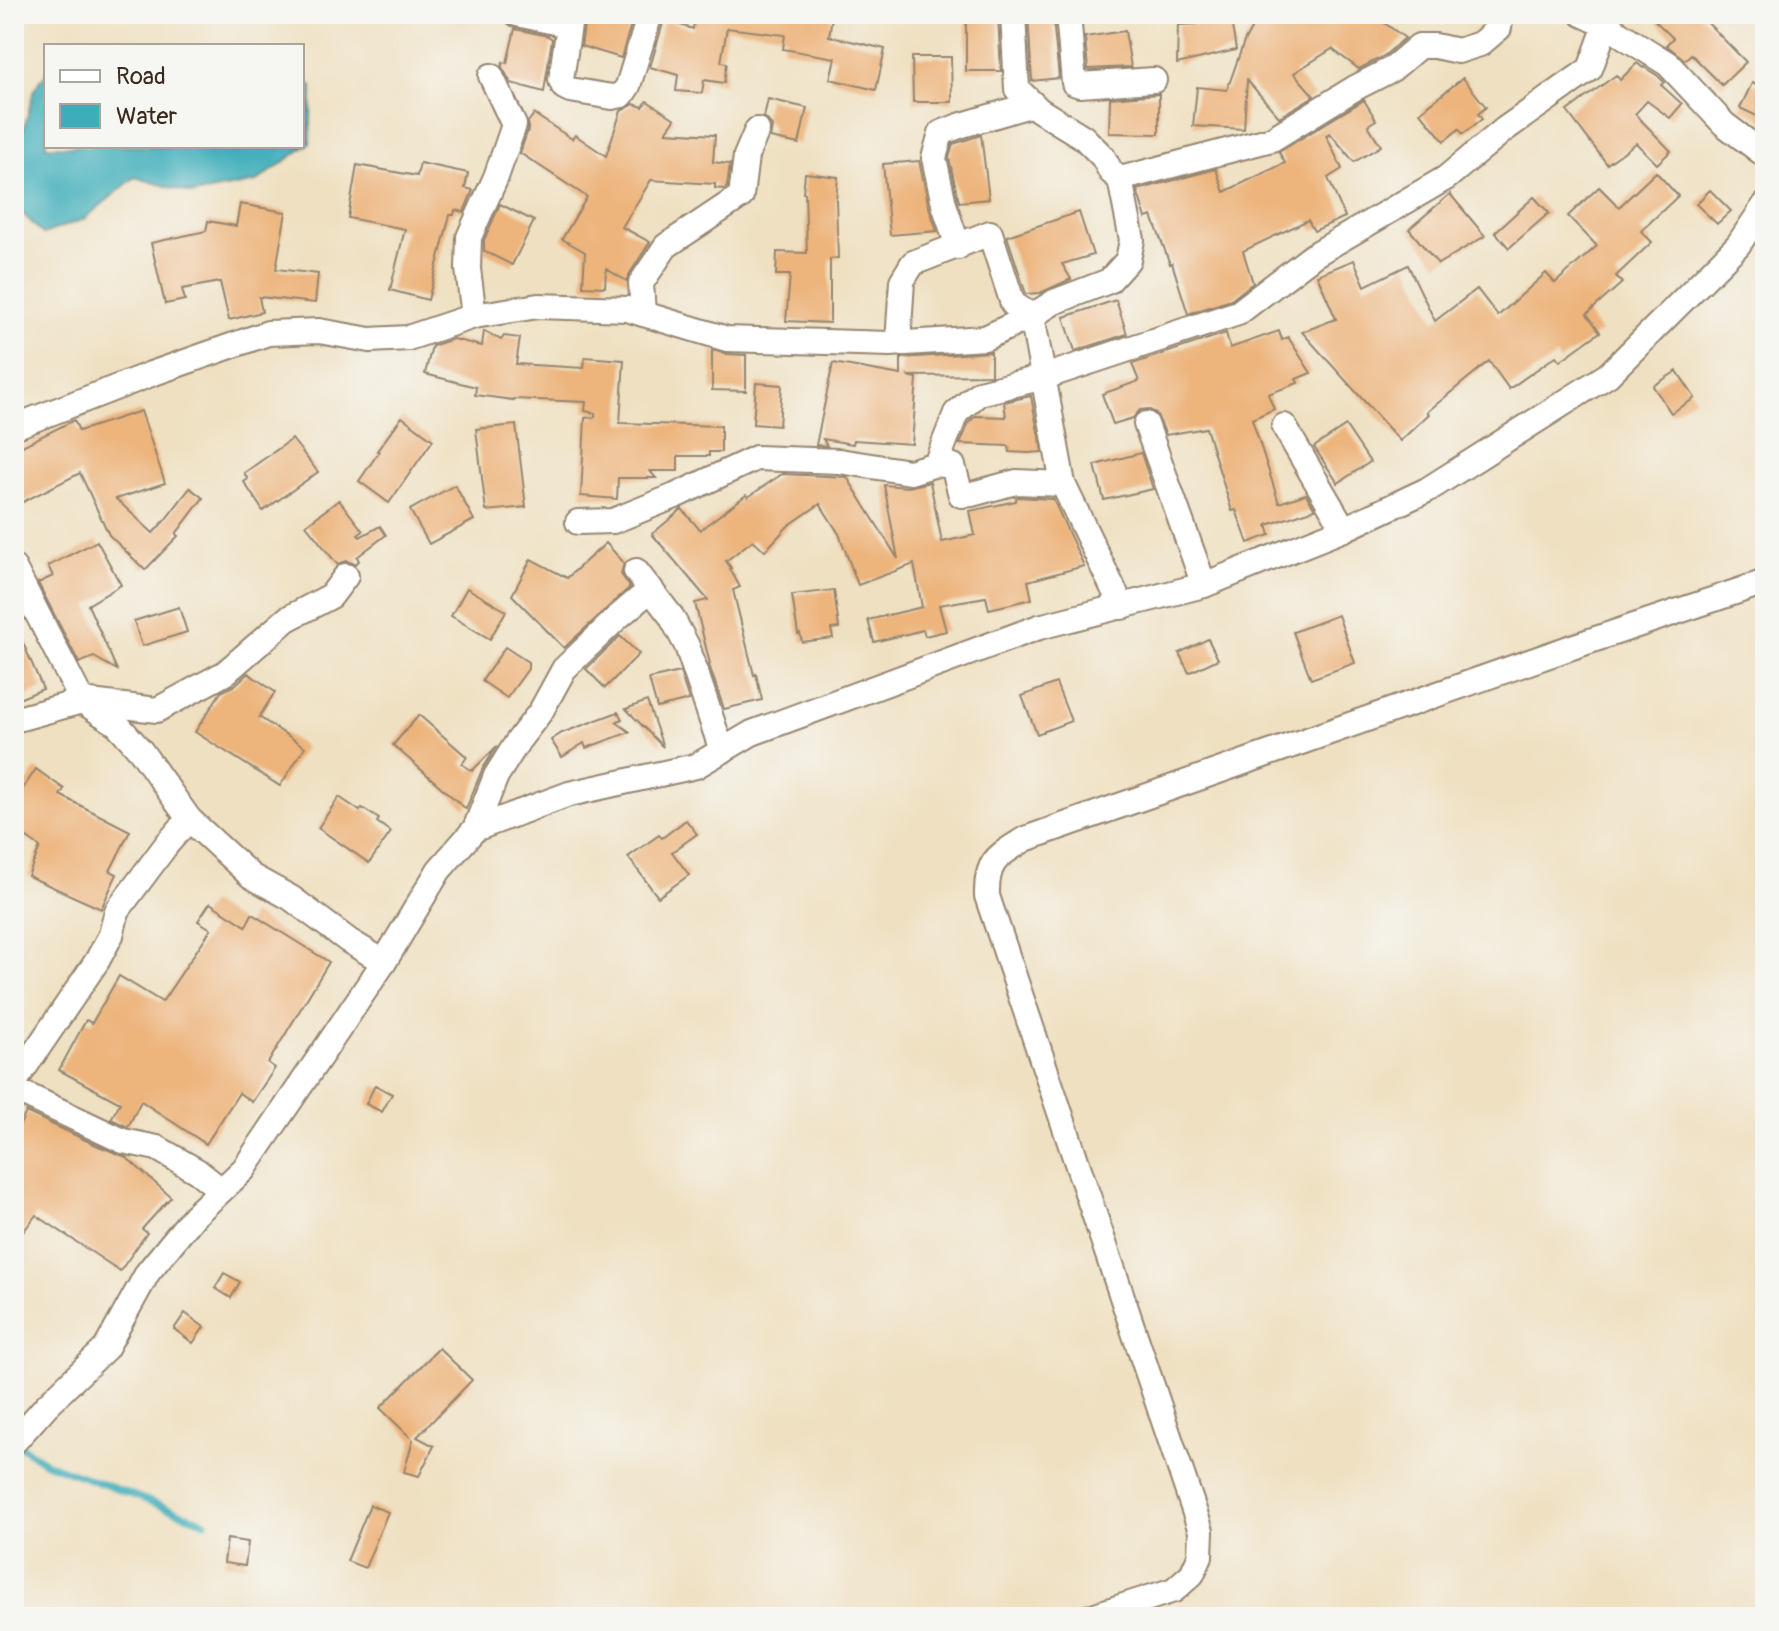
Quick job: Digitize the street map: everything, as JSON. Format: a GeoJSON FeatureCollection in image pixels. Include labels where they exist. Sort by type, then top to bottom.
{"type":"FeatureCollection","features":[{"type":"Feature","properties":{"kind":"street"},"geometry":{"type":"LineString","coordinates":[[517,14],[569,25],[561,80],[564,87],[612,97],[622,95],[628,86],[650,14]]}},
{"type":"Feature","properties":{"kind":"street"},"geometry":{"type":"LineString","coordinates":[[14,427],[268,333],[319,331],[370,340],[408,338],[474,316],[538,306],[627,309],[727,339],[898,343],[985,338],[1054,302],[1109,281],[1128,260],[1132,240],[1120,179],[1083,137],[1039,110],[1017,89],[1013,14]]}},
{"type":"Feature","properties":{"kind":"street"},"geometry":{"type":"LineString","coordinates":[[1068,14],[1074,83],[1095,85],[1154,80]]}},
{"type":"Feature","properties":{"kind":"street"},"geometry":{"type":"LineString","coordinates":[[1120,179],[1272,139],[1392,69],[1419,46],[1458,51],[1480,44],[1499,28],[1501,14]]}},
{"type":"Feature","properties":{"kind":"street"},"geometry":{"type":"LineString","coordinates":[[1582,14],[1608,19],[1668,64],[1724,124],[1765,155]]}},
{"type":"Feature","properties":{"kind":"street"},"geometry":{"type":"LineString","coordinates":[[936,464],[956,413],[979,393],[1044,377],[1238,313],[1314,255],[1446,178],[1505,129],[1590,69],[1608,19]]}},
{"type":"Feature","properties":{"kind":"street"},"geometry":{"type":"LineString","coordinates":[[474,316],[468,269],[469,237],[496,177],[514,125],[491,76]]}},
{"type":"Feature","properties":{"kind":"street"},"geometry":{"type":"LineString","coordinates":[[958,247],[934,158],[941,133],[1033,104]]}},
{"type":"Feature","properties":{"kind":"street"},"geometry":{"type":"LineString","coordinates":[[643,314],[641,283],[666,246],[741,196],[746,156],[757,130]]}},
{"type":"Feature","properties":{"kind":"street"},"geometry":{"type":"LineString","coordinates":[[475,829],[569,794],[696,766],[752,733],[1039,627],[1204,585],[1344,529],[1427,490],[1608,375],[1738,245],[1765,205]]}},
{"type":"Feature","properties":{"kind":"street"},"geometry":{"type":"LineString","coordinates":[[898,343],[902,281],[913,263],[990,233],[1013,304],[1032,316],[1063,484],[1122,607]]}},
{"type":"Feature","properties":{"kind":"street"},"geometry":{"type":"LineString","coordinates":[[1146,424],[1204,585]]}},
{"type":"Feature","properties":{"kind":"street"},"geometry":{"type":"LineString","coordinates":[[1284,426],[1344,529]]}},
{"type":"Feature","properties":{"kind":"street"},"geometry":{"type":"LineString","coordinates":[[578,522],[613,521],[756,458],[839,461],[910,472],[936,464],[953,466],[961,495],[1016,482],[1063,484]]}},
{"type":"Feature","properties":{"kind":"street"},"geometry":{"type":"LineString","coordinates":[[14,568],[82,701],[117,724],[141,751],[189,819],[251,876],[291,898],[349,941],[384,962]]}},
{"type":"Feature","properties":{"kind":"street"},"geometry":{"type":"LineString","coordinates":[[14,720],[82,701],[157,710],[225,673],[287,619],[331,596],[346,576]]}},
{"type":"Feature","properties":{"kind":"street"},"geometry":{"type":"LineString","coordinates":[[14,1442],[106,1348],[148,1272],[194,1216],[244,1169],[384,962],[439,870],[475,829],[496,776],[541,711],[564,669],[618,617],[643,580],[671,616],[687,646],[722,751]]}},
{"type":"Feature","properties":{"kind":"street"},"geometry":{"type":"LineString","coordinates":[[1089,1617],[1174,1590],[1192,1574],[1200,1556],[1201,1531],[987,896],[987,877],[998,856],[1025,839],[1765,582]]}},
{"type":"Feature","properties":{"kind":"street"},"geometry":{"type":"LineString","coordinates":[[14,1083],[97,961],[111,935],[117,911],[189,819]]}},
{"type":"Feature","properties":{"kind":"street"},"geometry":{"type":"LineString","coordinates":[[14,1093],[28,1096],[123,1141],[157,1148],[197,1171],[221,1190]]}},
{"type":"Feature","properties":{"kind":"water"},"geometry":{"type":"Polygon","coordinates":[[[44,76],[44,148],[303,148],[256,182],[193,194],[135,177],[84,219],[43,234],[14,205],[14,132],[24,129],[34,90],[44,76]]]}},
{"type":"Feature","properties":{"kind":"water"},"geometry":{"type":"Polygon","coordinates":[[[304,81],[312,86],[310,143],[304,147],[304,81]]]}},
{"type":"Feature","properties":{"kind":"building"},"geometry":{"type":"Polygon","coordinates":[[[579,14],[634,14],[621,58],[581,46],[584,26],[579,14]]]}},
{"type":"Feature","properties":{"kind":"building"},"geometry":{"type":"Polygon","coordinates":[[[695,14],[813,14],[832,17],[829,36],[885,49],[876,90],[830,79],[835,58],[783,49],[785,35],[727,28],[721,62],[727,63],[724,83],[704,80],[702,93],[676,91],[678,75],[650,67],[664,20],[693,29],[695,14]]]}},
{"type":"Feature","properties":{"kind":"building"},"geometry":{"type":"Polygon","coordinates":[[[1028,14],[1051,14],[1059,78],[1032,81],[1028,14]]]}},
{"type":"Feature","properties":{"kind":"building"},"geometry":{"type":"Polygon","coordinates":[[[1195,14],[1230,14],[1236,50],[1177,64],[1178,25],[1197,24],[1195,14]]]}},
{"type":"Feature","properties":{"kind":"building"},"geometry":{"type":"Polygon","coordinates":[[[1259,14],[1372,14],[1405,38],[1384,56],[1359,69],[1332,49],[1294,73],[1314,96],[1279,117],[1247,80],[1244,129],[1193,126],[1197,87],[1227,90],[1244,42],[1259,14]]]}},
{"type":"Feature","properties":{"kind":"building"},"geometry":{"type":"Polygon","coordinates":[[[1648,14],[1699,14],[1746,62],[1722,85],[1691,54],[1685,60],[1666,45],[1673,38],[1648,14]]]}},
{"type":"Feature","properties":{"kind":"building"},"geometry":{"type":"Polygon","coordinates":[[[966,16],[998,16],[1001,71],[966,71],[966,16]]]}},
{"type":"Feature","properties":{"kind":"building"},"geometry":{"type":"Polygon","coordinates":[[[515,29],[552,39],[544,92],[511,83],[502,67],[503,62],[507,63],[515,29]]]}},
{"type":"Feature","properties":{"kind":"building"},"geometry":{"type":"Polygon","coordinates":[[[1125,31],[1131,67],[1088,69],[1085,37],[1125,31]]]}},
{"type":"Feature","properties":{"kind":"building"},"geometry":{"type":"Polygon","coordinates":[[[912,57],[951,57],[952,102],[913,102],[912,57]]]}},
{"type":"Feature","properties":{"kind":"building"},"geometry":{"type":"Polygon","coordinates":[[[1637,63],[1658,76],[1664,82],[1661,85],[1682,104],[1670,118],[1647,101],[1635,114],[1671,151],[1657,164],[1636,143],[1607,164],[1567,111],[1616,75],[1620,80],[1637,63]]]}},
{"type":"Feature","properties":{"kind":"building"},"geometry":{"type":"Polygon","coordinates":[[[1463,78],[1486,107],[1478,114],[1482,119],[1463,134],[1459,129],[1444,141],[1420,112],[1463,78]]]}},
{"type":"Feature","properties":{"kind":"building"},"geometry":{"type":"Polygon","coordinates":[[[1752,83],[1765,89],[1765,120],[1740,108],[1752,83]]]}},
{"type":"Feature","properties":{"kind":"building"},"geometry":{"type":"Polygon","coordinates":[[[1159,94],[1159,134],[1109,133],[1110,98],[1159,94]]]}},
{"type":"Feature","properties":{"kind":"building"},"geometry":{"type":"Polygon","coordinates":[[[768,99],[807,108],[799,144],[770,138],[772,127],[764,117],[768,99]]]}},
{"type":"Feature","properties":{"kind":"building"},"geometry":{"type":"Polygon","coordinates":[[[1364,100],[1376,120],[1368,125],[1381,146],[1354,162],[1330,133],[1326,135],[1342,169],[1328,178],[1345,217],[1314,231],[1308,220],[1243,251],[1253,283],[1231,300],[1188,314],[1172,263],[1152,216],[1146,218],[1137,190],[1216,169],[1224,192],[1285,163],[1279,152],[1364,100]]]}},
{"type":"Feature","properties":{"kind":"building"},"geometry":{"type":"Polygon","coordinates":[[[647,101],[675,119],[666,132],[715,135],[713,162],[730,164],[727,187],[651,180],[622,227],[650,242],[627,281],[606,269],[605,287],[583,286],[585,252],[562,239],[587,197],[520,153],[528,122],[534,114],[572,139],[575,135],[606,156],[621,111],[634,104],[643,107],[647,101]]]}},
{"type":"Feature","properties":{"kind":"building"},"geometry":{"type":"Polygon","coordinates":[[[981,135],[989,199],[959,202],[949,158],[953,144],[981,135]]]}},
{"type":"Feature","properties":{"kind":"building"},"geometry":{"type":"Polygon","coordinates":[[[919,161],[937,231],[890,235],[883,164],[919,161]]]}},
{"type":"Feature","properties":{"kind":"building"},"geometry":{"type":"Polygon","coordinates":[[[420,163],[468,173],[465,188],[473,190],[464,212],[455,210],[454,215],[450,215],[428,300],[390,290],[405,229],[348,218],[357,165],[417,176],[420,163]]]}},
{"type":"Feature","properties":{"kind":"building"},"geometry":{"type":"Polygon","coordinates":[[[1656,172],[1678,196],[1641,231],[1652,242],[1616,276],[1622,283],[1587,314],[1600,332],[1560,361],[1556,356],[1509,389],[1489,361],[1427,412],[1429,414],[1400,441],[1302,332],[1336,319],[1317,275],[1354,260],[1365,286],[1408,265],[1435,321],[1477,289],[1498,316],[1546,273],[1555,283],[1597,246],[1568,216],[1599,187],[1619,207],[1656,172]]]}},
{"type":"Feature","properties":{"kind":"building"},"geometry":{"type":"Polygon","coordinates":[[[805,173],[838,177],[838,258],[830,259],[830,323],[786,321],[790,275],[776,275],[777,252],[807,253],[803,193],[805,173]]]}},
{"type":"Feature","properties":{"kind":"building"},"geometry":{"type":"Polygon","coordinates":[[[1710,190],[1731,211],[1717,224],[1696,204],[1710,190]]]}},
{"type":"Feature","properties":{"kind":"building"},"geometry":{"type":"Polygon","coordinates":[[[1450,194],[1485,236],[1438,264],[1409,229],[1450,194]]]}},
{"type":"Feature","properties":{"kind":"building"},"geometry":{"type":"Polygon","coordinates":[[[1534,197],[1549,213],[1509,248],[1495,232],[1534,197]]]}},
{"type":"Feature","properties":{"kind":"building"},"geometry":{"type":"Polygon","coordinates":[[[240,204],[286,212],[276,269],[318,274],[315,303],[259,297],[262,312],[229,320],[220,282],[182,289],[185,300],[165,304],[151,243],[206,231],[208,221],[236,226],[240,204]]]}},
{"type":"Feature","properties":{"kind":"building"},"geometry":{"type":"Polygon","coordinates":[[[500,204],[534,221],[512,265],[484,251],[484,240],[500,204]]]}},
{"type":"Feature","properties":{"kind":"building"},"geometry":{"type":"Polygon","coordinates":[[[1079,212],[1093,255],[1062,264],[1071,279],[1040,293],[1026,294],[1007,236],[1079,212]]]}},
{"type":"Feature","properties":{"kind":"building"},"geometry":{"type":"Polygon","coordinates":[[[1116,300],[1127,334],[1075,351],[1064,317],[1116,300]]]}},
{"type":"Feature","properties":{"kind":"building"},"geometry":{"type":"Polygon","coordinates":[[[484,331],[501,340],[504,336],[520,338],[516,364],[584,368],[585,357],[624,360],[620,423],[721,426],[721,452],[709,452],[709,456],[678,456],[678,471],[650,471],[656,478],[618,478],[617,499],[581,496],[585,418],[595,417],[595,413],[585,411],[586,402],[513,400],[475,395],[476,387],[425,374],[432,346],[453,339],[482,346],[484,331]]]}},
{"type":"Feature","properties":{"kind":"building"},"geometry":{"type":"Polygon","coordinates":[[[1279,331],[1282,340],[1288,337],[1311,373],[1296,379],[1298,383],[1268,394],[1274,409],[1252,419],[1279,503],[1306,494],[1315,509],[1267,525],[1270,535],[1248,543],[1236,510],[1232,511],[1206,428],[1166,435],[1156,413],[1148,409],[1113,424],[1102,394],[1139,381],[1132,364],[1226,333],[1230,348],[1279,331]]]}},
{"type":"Feature","properties":{"kind":"building"},"geometry":{"type":"Polygon","coordinates":[[[712,350],[746,355],[746,391],[712,390],[712,350]]]}},
{"type":"Feature","properties":{"kind":"building"},"geometry":{"type":"Polygon","coordinates":[[[991,352],[991,375],[907,376],[917,378],[912,444],[854,440],[853,444],[823,439],[827,446],[816,445],[833,363],[901,375],[901,358],[991,352]]]}},
{"type":"Feature","properties":{"kind":"building"},"geometry":{"type":"Polygon","coordinates":[[[1677,371],[1695,398],[1671,413],[1653,386],[1677,371]]]}},
{"type":"Feature","properties":{"kind":"building"},"geometry":{"type":"Polygon","coordinates":[[[756,383],[782,385],[779,426],[753,424],[756,383]]]}},
{"type":"Feature","properties":{"kind":"building"},"geometry":{"type":"Polygon","coordinates":[[[1031,396],[1042,452],[1010,452],[1009,446],[960,444],[969,422],[976,416],[1006,417],[1004,402],[1031,396]]]}},
{"type":"Feature","properties":{"kind":"building"},"geometry":{"type":"Polygon","coordinates":[[[141,411],[165,483],[116,499],[153,533],[190,488],[203,498],[176,534],[178,536],[145,570],[109,535],[80,473],[19,504],[14,495],[14,450],[74,420],[79,431],[141,411]]]}},
{"type":"Feature","properties":{"kind":"building"},"geometry":{"type":"Polygon","coordinates":[[[402,417],[433,440],[389,503],[359,481],[402,417]]]}},
{"type":"Feature","properties":{"kind":"building"},"geometry":{"type":"Polygon","coordinates":[[[516,425],[526,507],[486,511],[476,429],[516,425]]]}},
{"type":"Feature","properties":{"kind":"building"},"geometry":{"type":"Polygon","coordinates":[[[1346,426],[1370,462],[1338,483],[1314,447],[1346,426]]]}},
{"type":"Feature","properties":{"kind":"building"},"geometry":{"type":"Polygon","coordinates":[[[292,439],[318,472],[263,511],[244,482],[248,479],[244,473],[292,439]]]}},
{"type":"Feature","properties":{"kind":"building"},"geometry":{"type":"Polygon","coordinates":[[[1141,453],[1153,489],[1104,500],[1095,465],[1141,453]]]}},
{"type":"Feature","properties":{"kind":"building"},"geometry":{"type":"Polygon","coordinates":[[[782,474],[847,477],[898,559],[884,485],[908,487],[930,482],[942,542],[975,535],[970,511],[1016,501],[1018,497],[1053,499],[1084,566],[1028,581],[1032,599],[989,609],[986,597],[939,605],[946,631],[925,636],[923,630],[874,642],[868,620],[922,607],[914,564],[858,585],[839,534],[820,504],[788,526],[765,551],[753,540],[726,561],[740,587],[733,590],[762,700],[724,709],[709,665],[695,603],[708,600],[652,534],[682,509],[700,530],[746,495],[748,497],[782,474]]]}},
{"type":"Feature","properties":{"kind":"building"},"geometry":{"type":"Polygon","coordinates":[[[455,485],[474,520],[429,544],[410,510],[455,485]]]}},
{"type":"Feature","properties":{"kind":"building"},"geometry":{"type":"Polygon","coordinates":[[[339,500],[363,531],[358,535],[360,537],[380,526],[386,535],[357,557],[359,561],[355,564],[347,561],[337,564],[306,525],[339,500]]]}},
{"type":"Feature","properties":{"kind":"building"},"geometry":{"type":"Polygon","coordinates":[[[97,541],[121,585],[88,605],[117,670],[94,657],[79,663],[38,583],[53,576],[48,566],[97,541]]]}},
{"type":"Feature","properties":{"kind":"building"},"geometry":{"type":"Polygon","coordinates":[[[606,543],[624,563],[621,574],[630,587],[564,648],[512,595],[531,559],[567,578],[606,543]]]}},
{"type":"Feature","properties":{"kind":"building"},"geometry":{"type":"Polygon","coordinates":[[[467,588],[506,611],[490,639],[451,616],[467,588]]]}},
{"type":"Feature","properties":{"kind":"building"},"geometry":{"type":"Polygon","coordinates":[[[834,590],[839,628],[831,629],[833,638],[802,642],[792,595],[834,590]]]}},
{"type":"Feature","properties":{"kind":"building"},"geometry":{"type":"Polygon","coordinates":[[[179,607],[187,632],[142,646],[134,621],[179,607]]]}},
{"type":"Feature","properties":{"kind":"building"},"geometry":{"type":"Polygon","coordinates":[[[1338,615],[1355,663],[1311,679],[1293,632],[1338,615]]]}},
{"type":"Feature","properties":{"kind":"building"},"geometry":{"type":"Polygon","coordinates":[[[14,622],[43,689],[14,701],[14,622]]]}},
{"type":"Feature","properties":{"kind":"building"},"geometry":{"type":"Polygon","coordinates":[[[620,636],[639,654],[605,688],[586,669],[620,636]]]}},
{"type":"Feature","properties":{"kind":"building"},"geometry":{"type":"Polygon","coordinates":[[[1208,639],[1218,659],[1189,673],[1179,653],[1208,639]]]}},
{"type":"Feature","properties":{"kind":"building"},"geometry":{"type":"Polygon","coordinates":[[[505,647],[528,662],[528,669],[507,698],[482,681],[505,647]]]}},
{"type":"Feature","properties":{"kind":"building"},"geometry":{"type":"Polygon","coordinates":[[[680,672],[689,700],[657,708],[649,679],[680,672]]]}},
{"type":"Feature","properties":{"kind":"building"},"geometry":{"type":"Polygon","coordinates":[[[248,673],[275,692],[259,717],[305,747],[280,786],[195,732],[221,692],[248,673]]]}},
{"type":"Feature","properties":{"kind":"building"},"geometry":{"type":"Polygon","coordinates":[[[1056,683],[1071,721],[1037,734],[1022,696],[1056,683]]]}},
{"type":"Feature","properties":{"kind":"building"},"geometry":{"type":"Polygon","coordinates":[[[647,701],[663,747],[626,709],[647,701]]]}},
{"type":"Feature","properties":{"kind":"building"},"geometry":{"type":"Polygon","coordinates":[[[618,712],[622,719],[616,722],[630,732],[586,748],[584,743],[562,757],[551,740],[562,733],[618,712]]]}},
{"type":"Feature","properties":{"kind":"building"},"geometry":{"type":"Polygon","coordinates":[[[419,715],[467,757],[462,764],[472,771],[497,746],[482,770],[466,809],[393,745],[419,715]]]}},
{"type":"Feature","properties":{"kind":"building"},"geometry":{"type":"Polygon","coordinates":[[[36,769],[64,789],[60,795],[130,831],[110,871],[117,874],[101,909],[28,876],[40,847],[14,829],[14,802],[36,769]]]}},
{"type":"Feature","properties":{"kind":"building"},"geometry":{"type":"Polygon","coordinates":[[[339,797],[379,819],[377,822],[391,832],[369,863],[318,828],[339,797]]]}},
{"type":"Feature","properties":{"kind":"building"},"geometry":{"type":"Polygon","coordinates":[[[686,820],[697,834],[672,852],[689,875],[658,897],[628,857],[686,820]]]}},
{"type":"Feature","properties":{"kind":"building"},"geometry":{"type":"Polygon","coordinates":[[[210,903],[246,926],[252,914],[329,962],[268,1063],[275,1068],[252,1102],[239,1093],[206,1144],[141,1101],[128,1127],[111,1119],[120,1103],[59,1070],[86,1020],[92,1023],[119,976],[162,1002],[211,929],[198,921],[210,903]]]}},
{"type":"Feature","properties":{"kind":"building"},"geometry":{"type":"Polygon","coordinates":[[[375,1085],[392,1094],[382,1112],[366,1104],[375,1085]]]}},
{"type":"Feature","properties":{"kind":"building"},"geometry":{"type":"Polygon","coordinates":[[[26,1112],[126,1157],[171,1197],[142,1229],[147,1233],[120,1271],[36,1215],[14,1244],[14,1137],[26,1112]]]}},
{"type":"Feature","properties":{"kind":"building"},"geometry":{"type":"Polygon","coordinates":[[[224,1273],[240,1282],[231,1298],[215,1288],[224,1273]]]}},
{"type":"Feature","properties":{"kind":"building"},"geometry":{"type":"Polygon","coordinates":[[[185,1313],[204,1327],[193,1343],[174,1329],[185,1313]]]}},
{"type":"Feature","properties":{"kind":"building"},"geometry":{"type":"Polygon","coordinates":[[[439,1348],[472,1380],[417,1437],[434,1446],[419,1476],[404,1472],[413,1440],[380,1408],[439,1348]]]}},
{"type":"Feature","properties":{"kind":"building"},"geometry":{"type":"Polygon","coordinates":[[[370,1505],[388,1512],[365,1568],[347,1561],[370,1505]]]}},
{"type":"Feature","properties":{"kind":"building"},"geometry":{"type":"Polygon","coordinates":[[[227,1539],[248,1542],[245,1566],[224,1563],[227,1539]]]}},
{"type":"Feature","properties":{"kind":"waterway"},"geometry":{"type":"LineString","coordinates":[[19,1445],[46,1463],[205,1522]]}}]}
